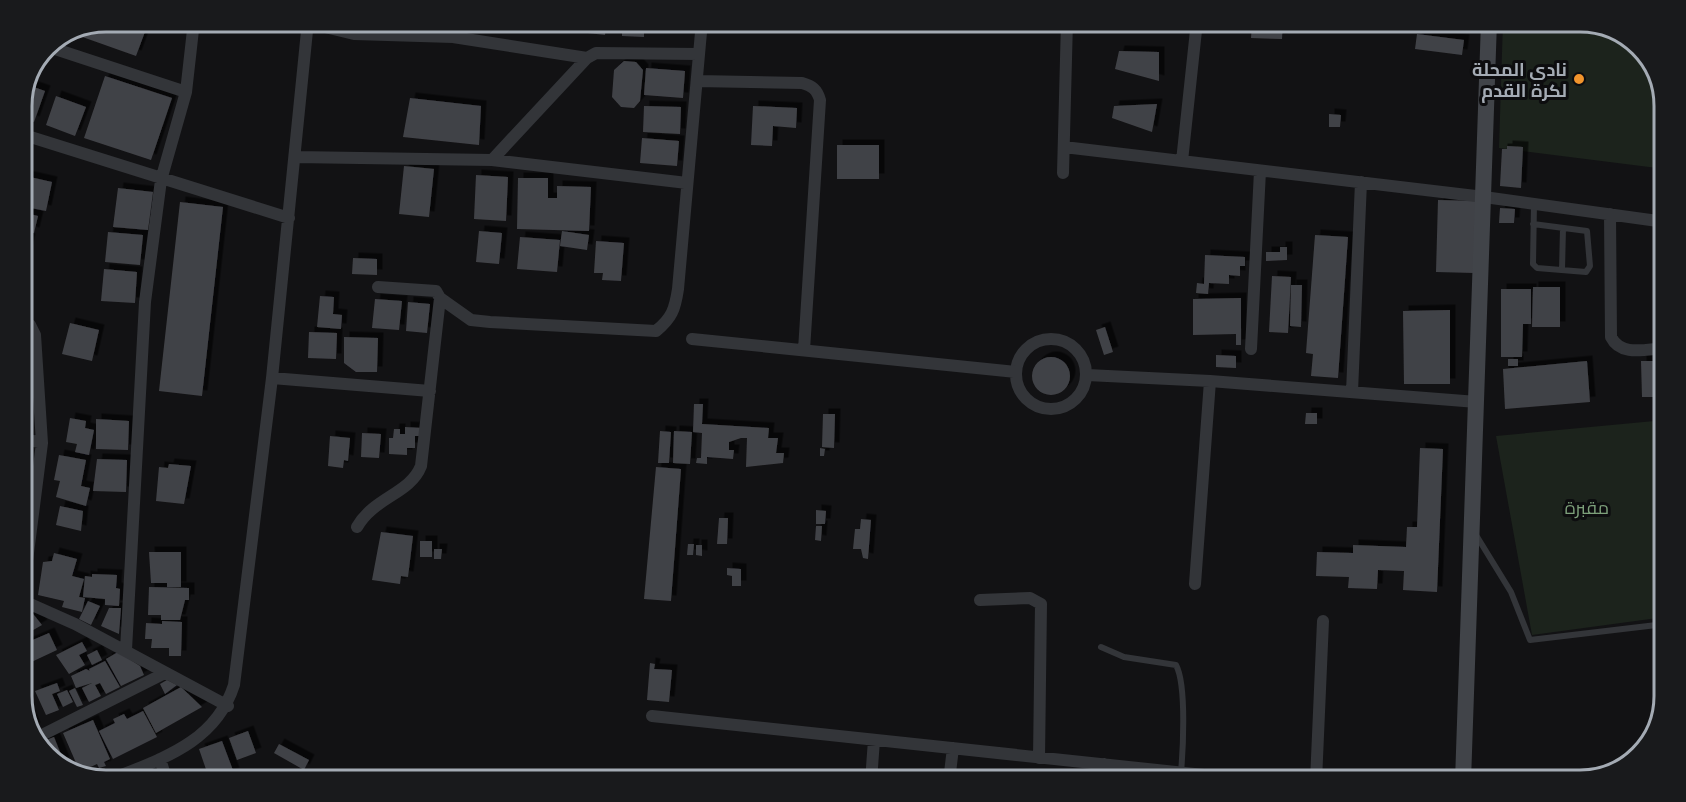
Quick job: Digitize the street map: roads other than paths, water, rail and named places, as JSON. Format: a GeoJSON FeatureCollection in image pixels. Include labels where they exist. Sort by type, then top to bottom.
{"type":"FeatureCollection","features":[{"type":"Feature","properties":{"kind":"street"},"geometry":{"type":"LineString","coordinates":[[126,650],[146,302],[161,180],[186,93],[193,32]]}},
{"type":"Feature","properties":{"kind":"street"},"geometry":{"type":"LineString","coordinates":[[134,770],[177,752],[212,727],[228,706],[234,685],[272,378],[295,157],[304,32]]}},
{"type":"Feature","properties":{"kind":"street"},"geometry":{"type":"LineString","coordinates":[[346,32],[473,40],[587,58]]}},
{"type":"Feature","properties":{"kind":"street"},"geometry":{"type":"LineString","coordinates":[[378,287],[436,291],[440,298],[471,320],[656,331],[674,313],[701,32]]}},
{"type":"Feature","properties":{"kind":"street"},"geometry":{"type":"LineString","coordinates":[[1064,173],[1067,32]]}},
{"type":"Feature","properties":{"kind":"street"},"geometry":{"type":"LineString","coordinates":[[1182,161],[1196,32]]}},
{"type":"Feature","properties":{"kind":"street"},"geometry":{"type":"LineString","coordinates":[[1463,770],[1489,32]]}},
{"type":"Feature","properties":{"kind":"street"},"geometry":{"type":"LineString","coordinates":[[57,50],[186,93]]}},
{"type":"Feature","properties":{"kind":"street"},"geometry":{"type":"LineString","coordinates":[[492,160],[587,58],[606,51],[699,54]]}},
{"type":"Feature","properties":{"kind":"street"},"geometry":{"type":"LineString","coordinates":[[697,81],[802,83],[818,92],[820,100],[804,350]]}},
{"type":"Feature","properties":{"kind":"street"},"geometry":{"type":"LineString","coordinates":[[32,138],[161,180],[289,218]]}},
{"type":"Feature","properties":{"kind":"street"},"geometry":{"type":"LineString","coordinates":[[1064,147],[1484,197],[1654,220]]}},
{"type":"Feature","properties":{"kind":"street"},"geometry":{"type":"LineString","coordinates":[[295,157],[492,160],[687,183]]}},
{"type":"Feature","properties":{"kind":"street"},"geometry":{"type":"LineString","coordinates":[[1251,349],[1260,171]]}},
{"type":"Feature","properties":{"kind":"street"},"geometry":{"type":"LineString","coordinates":[[1352,392],[1361,182]]}},
{"type":"Feature","properties":{"kind":"street"},"geometry":{"type":"LineString","coordinates":[[1610,214],[1611,337],[1614,343],[1626,350],[1654,349]]}},
{"type":"Feature","properties":{"kind":"street"},"geometry":{"type":"LineString","coordinates":[[357,527],[363,516],[378,502],[411,483],[417,475],[430,391],[440,298]]}},
{"type":"Feature","properties":{"kind":"street"},"geometry":{"type":"LineString","coordinates":[[32,329],[35,335],[42,443],[32,522]]}},
{"type":"Feature","properties":{"kind":"street"},"geometry":{"type":"LineString","coordinates":[[693,339],[1016,372]]}},
{"type":"Feature","properties":{"kind":"street"},"geometry":{"type":"LineString","coordinates":[[1053,339],[1073,346],[1086,364],[1087,375],[1080,396],[1061,409],[1050,410],[1039,408],[1021,394],[1016,372],[1018,361],[1032,345],[1053,339]]}},
{"type":"Feature","properties":{"kind":"street"},"geometry":{"type":"LineString","coordinates":[[1087,375],[1210,381],[1477,402]]}},
{"type":"Feature","properties":{"kind":"street"},"geometry":{"type":"LineString","coordinates":[[272,378],[430,391]]}},
{"type":"Feature","properties":{"kind":"street"},"geometry":{"type":"LineString","coordinates":[[1195,584],[1210,381]]}},
{"type":"Feature","properties":{"kind":"street"},"geometry":{"type":"LineString","coordinates":[[32,441],[42,443]]}},
{"type":"Feature","properties":{"kind":"street"},"geometry":{"type":"LineString","coordinates":[[980,600],[1030,598],[1041,604],[1039,758]]}},
{"type":"Feature","properties":{"kind":"street"},"geometry":{"type":"LineString","coordinates":[[32,605],[126,650],[228,706]]}},
{"type":"Feature","properties":{"kind":"street"},"geometry":{"type":"LineString","coordinates":[[1316,770],[1323,621]]}},
{"type":"Feature","properties":{"kind":"street"},"geometry":{"type":"LineString","coordinates":[[42,735],[165,673]]}},
{"type":"Feature","properties":{"kind":"street"},"geometry":{"type":"LineString","coordinates":[[652,716],[1104,764],[1139,770]]}},
{"type":"Feature","properties":{"kind":"street"},"geometry":{"type":"LineString","coordinates":[[872,770],[874,740]]}},
{"type":"Feature","properties":{"kind":"street"},"geometry":{"type":"LineString","coordinates":[[951,770],[953,748]]}},
{"type":"Feature","properties":{"kind":"street"},"geometry":{"type":"LineString","coordinates":[[160,759],[164,770]]}},
{"type":"Feature","properties":{"kind":"street"},"geometry":{"type":"LineString","coordinates":[[1103,770],[1104,764]]}},
{"type":"Feature","properties":{"kind":"lane"},"geometry":{"type":"LineString","coordinates":[[1533,224],[1587,231],[1590,266],[1586,272],[1537,268],[1533,264],[1533,224],[1534,204]]}},
{"type":"Feature","properties":{"kind":"lane"},"geometry":{"type":"LineString","coordinates":[[1562,270],[1563,228]]}},
{"type":"Feature","properties":{"kind":"lane"},"geometry":{"type":"LineString","coordinates":[[1472,529],[1511,592],[1530,640],[1654,625]]}},
{"type":"Feature","properties":{"kind":"lane"},"geometry":{"type":"LineString","coordinates":[[1101,647],[1124,657],[1176,665],[1181,674],[1180,770]]}},
{"type":"Feature","properties":{"kind":"place","name":"نادي المحلة لكرة القدم"},"geometry":{"type":"Point","coordinates":[1579,79]}},
{"type":"Feature","properties":{"kind":"park label","name":"مقبرة"},"geometry":{"type":"Point","coordinates":[1587,507]}}]}
